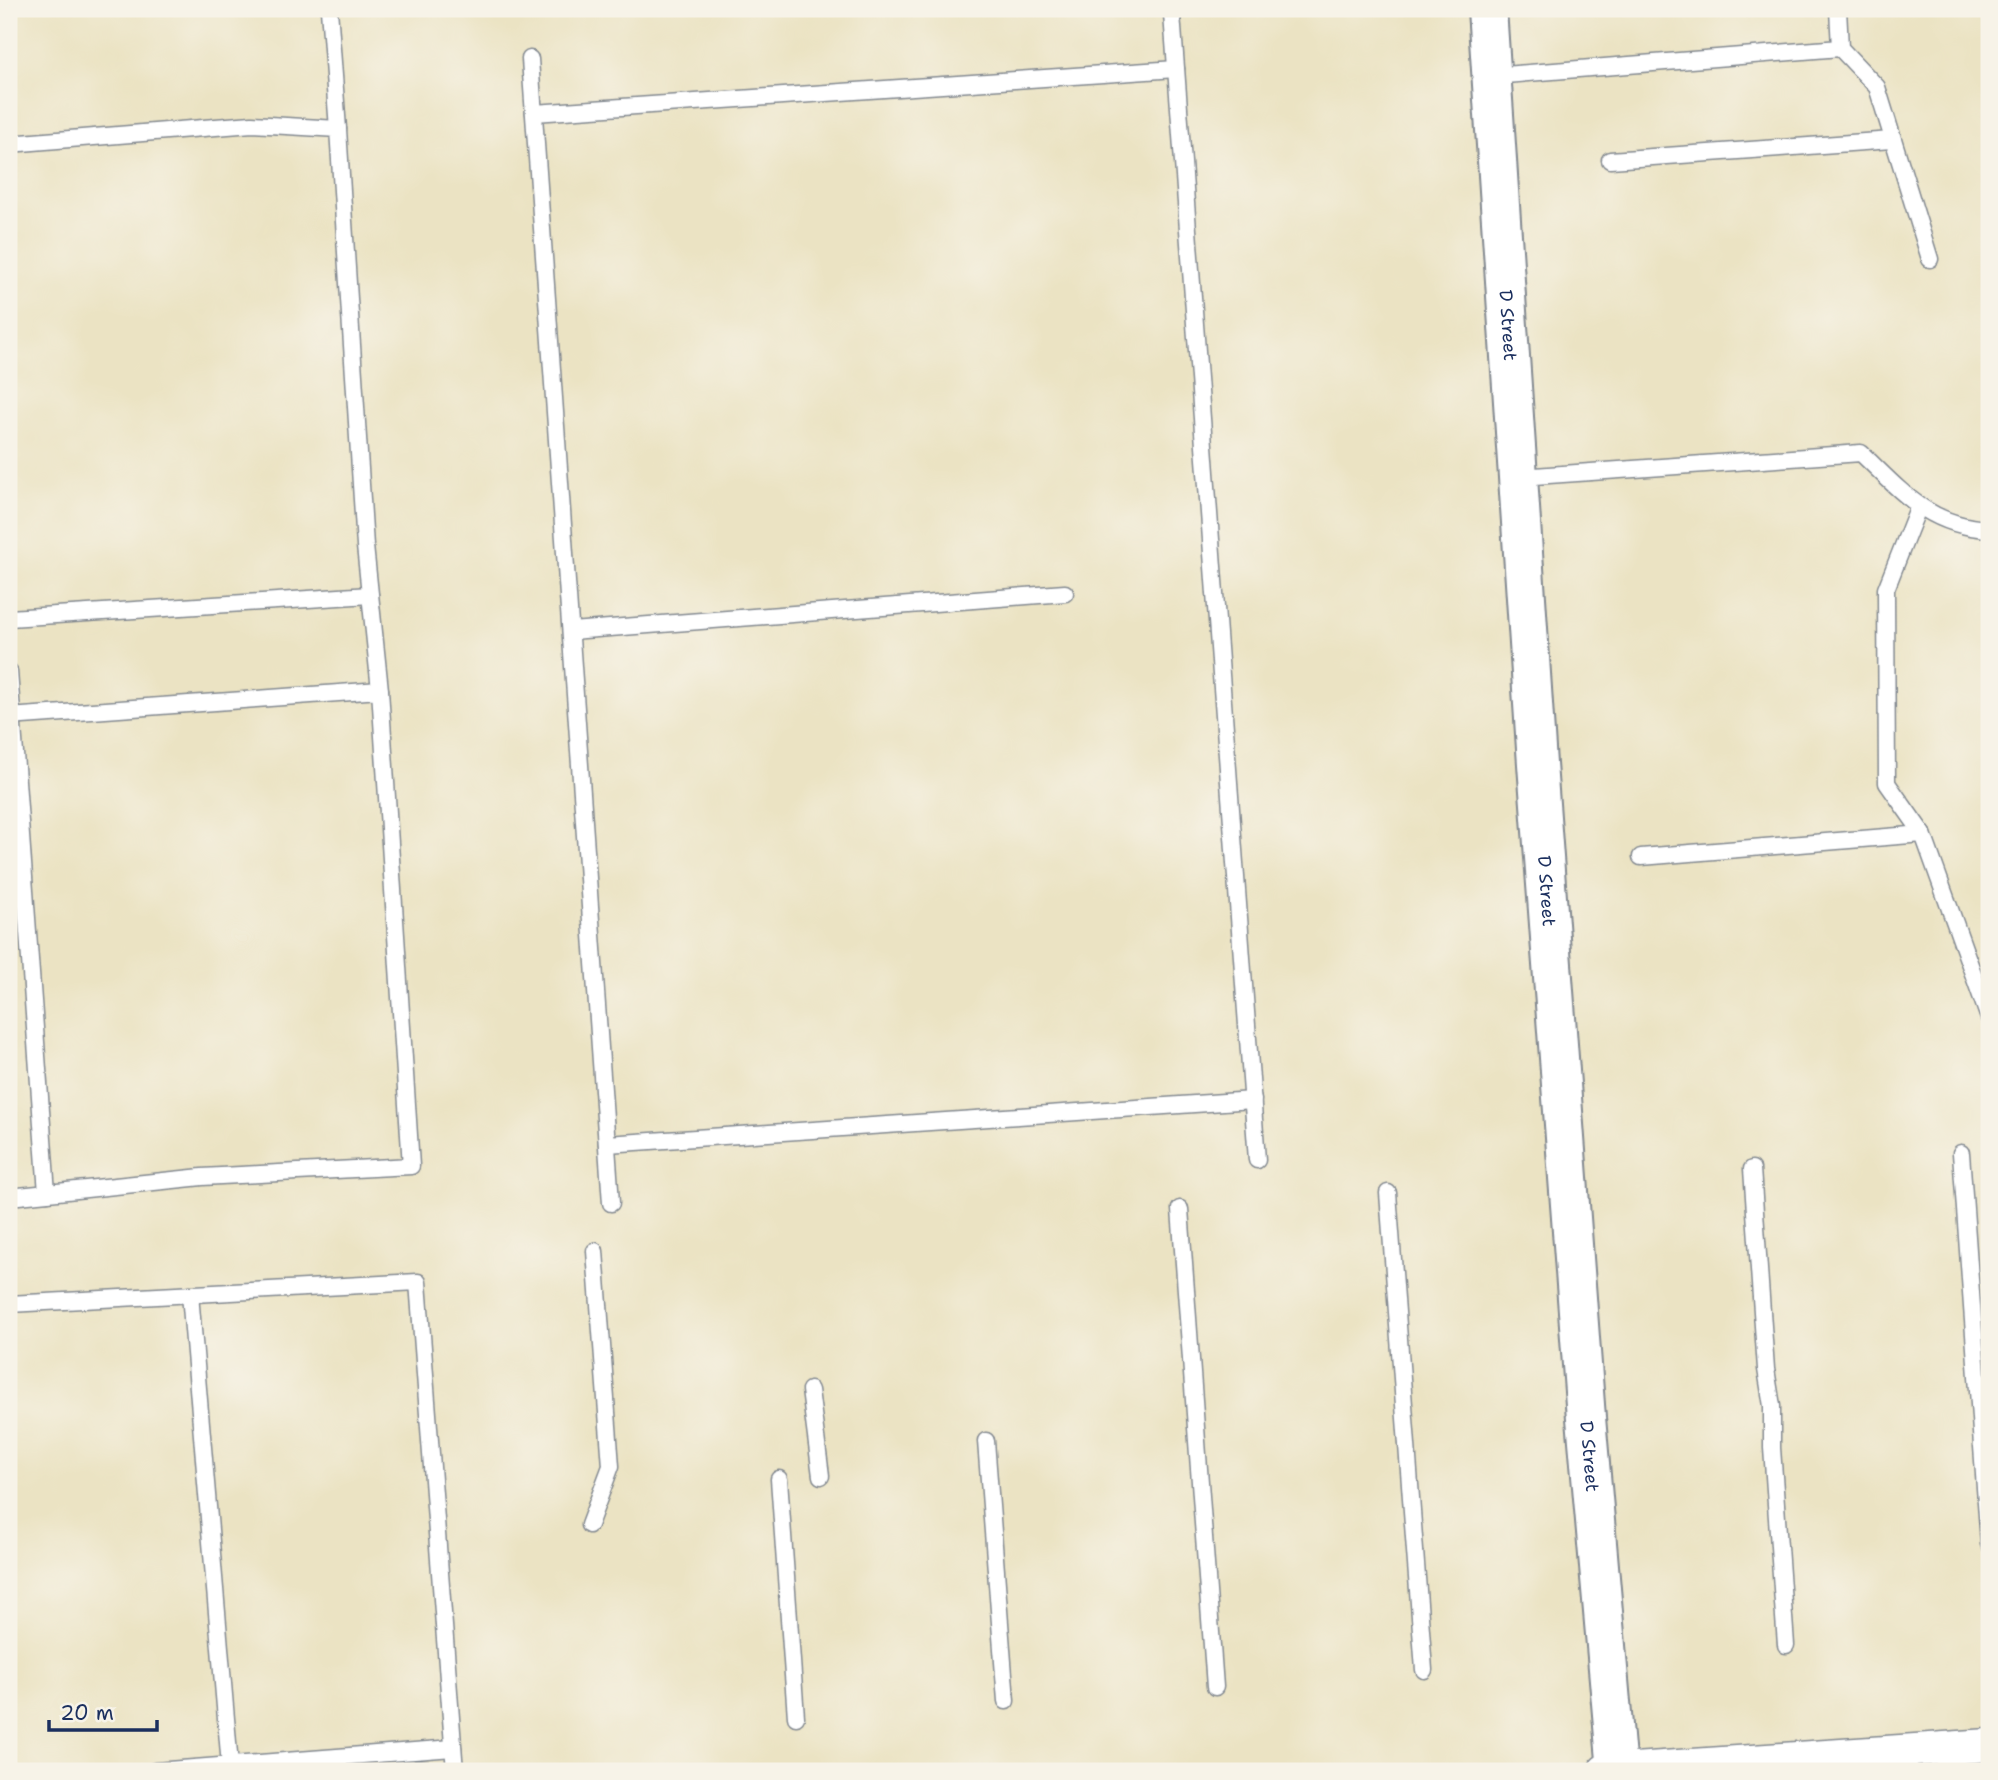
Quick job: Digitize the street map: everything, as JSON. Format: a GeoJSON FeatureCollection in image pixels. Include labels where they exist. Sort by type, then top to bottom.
{"type":"FeatureCollection","features":[{"type":"Feature","properties":{"kind":"street","name":"D Street"},"geometry":{"type":"LineString","coordinates":[[1487,9],[1542,834],[1612,1771]]}},
{"type":"Feature","properties":{"kind":"street"},"geometry":{"type":"LineString","coordinates":[[1612,1771],[1956,1759],[1989,1745]]}},
{"type":"Feature","properties":{"kind":"lane"},"geometry":{"type":"LineString","coordinates":[[9,1197],[202,1177],[411,1166],[380,690],[370,595],[329,9]]}},
{"type":"Feature","properties":{"kind":"lane"},"geometry":{"type":"LineString","coordinates":[[1838,9],[1840,48],[1877,87],[1930,259]]}},
{"type":"Feature","properties":{"kind":"lane"},"geometry":{"type":"LineString","coordinates":[[1172,14],[1257,1160]]}},
{"type":"Feature","properties":{"kind":"lane"},"geometry":{"type":"LineString","coordinates":[[1492,76],[1840,48]]}},
{"type":"Feature","properties":{"kind":"lane"},"geometry":{"type":"LineString","coordinates":[[530,59],[611,1203]]}},
{"type":"Feature","properties":{"kind":"lane"},"geometry":{"type":"LineString","coordinates":[[534,113],[1176,69]]}},
{"type":"Feature","properties":{"kind":"lane"},"geometry":{"type":"LineString","coordinates":[[9,144],[252,124],[338,129]]}},
{"type":"Feature","properties":{"kind":"lane"},"geometry":{"type":"LineString","coordinates":[[1610,160],[1892,140]]}},
{"type":"Feature","properties":{"kind":"lane"},"geometry":{"type":"LineString","coordinates":[[1520,477],[1861,453],[1918,508],[1967,528],[1989,529]]}},
{"type":"Feature","properties":{"kind":"lane"},"geometry":{"type":"LineString","coordinates":[[1918,508],[1886,589],[1887,783],[1923,834],[1989,1018]]}},
{"type":"Feature","properties":{"kind":"lane"},"geometry":{"type":"LineString","coordinates":[[571,631],[1065,593]]}},
{"type":"Feature","properties":{"kind":"lane"},"geometry":{"type":"LineString","coordinates":[[9,618],[370,595]]}},
{"type":"Feature","properties":{"kind":"lane"},"geometry":{"type":"LineString","coordinates":[[9,671],[10,717],[47,1193]]}},
{"type":"Feature","properties":{"kind":"lane"},"geometry":{"type":"LineString","coordinates":[[10,717],[380,690]]}},
{"type":"Feature","properties":{"kind":"lane"},"geometry":{"type":"LineString","coordinates":[[1641,857],[1923,834]]}},
{"type":"Feature","properties":{"kind":"lane"},"geometry":{"type":"LineString","coordinates":[[607,1144],[1253,1100]]}},
{"type":"Feature","properties":{"kind":"lane"},"geometry":{"type":"LineString","coordinates":[[1961,1153],[1989,1545]]}},
{"type":"Feature","properties":{"kind":"lane"},"geometry":{"type":"LineString","coordinates":[[1752,1169],[1766,1369],[1772,1406],[1786,1645]]}},
{"type":"Feature","properties":{"kind":"lane"},"geometry":{"type":"LineString","coordinates":[[1388,1193],[1424,1670]]}},
{"type":"Feature","properties":{"kind":"lane"},"geometry":{"type":"LineString","coordinates":[[1180,1209],[1215,1687]]}},
{"type":"Feature","properties":{"kind":"lane"},"geometry":{"type":"LineString","coordinates":[[589,1525],[611,1466],[595,1251]]}},
{"type":"Feature","properties":{"kind":"lane"},"geometry":{"type":"LineString","coordinates":[[9,1304],[418,1282],[455,1771]]}},
{"type":"Feature","properties":{"kind":"lane"},"geometry":{"type":"LineString","coordinates":[[190,1294],[230,1766]]}},
{"type":"Feature","properties":{"kind":"lane"},"geometry":{"type":"LineString","coordinates":[[810,1390],[821,1476]]}},
{"type":"Feature","properties":{"kind":"lane"},"geometry":{"type":"LineString","coordinates":[[986,1441],[1006,1701]]}},
{"type":"Feature","properties":{"kind":"lane"},"geometry":{"type":"LineString","coordinates":[[779,1479],[796,1717]]}},
{"type":"Feature","properties":{"kind":"lane"},"geometry":{"type":"LineString","coordinates":[[155,1771],[453,1748]]}}]}
